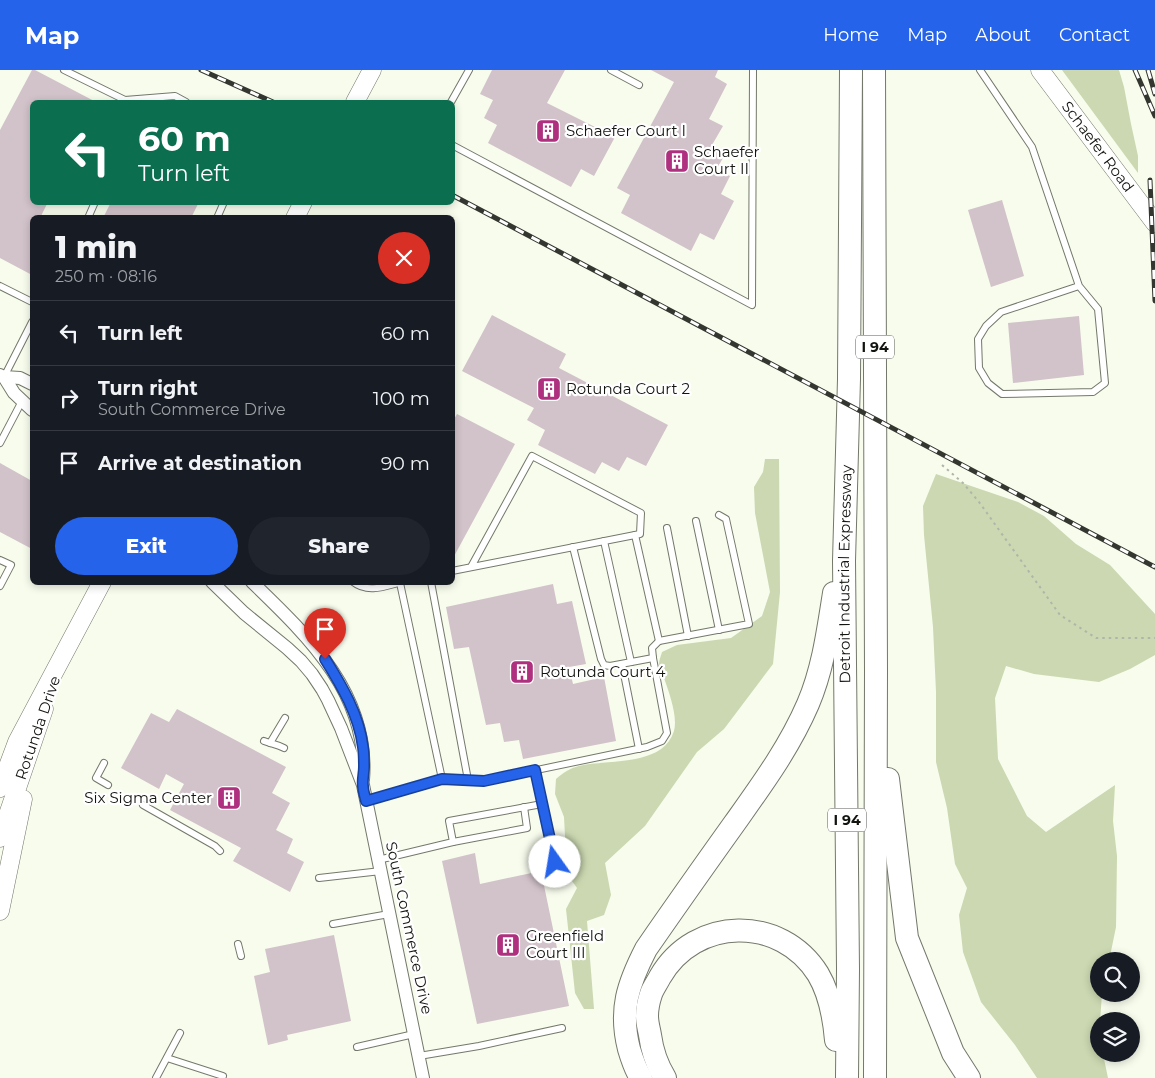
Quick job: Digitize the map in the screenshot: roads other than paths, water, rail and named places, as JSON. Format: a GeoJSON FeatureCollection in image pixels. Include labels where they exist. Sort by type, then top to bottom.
{"type":"FeatureCollection","features":[{"type":"Feature","properties":{"kind":"highway","name":"Detroit Industrial Expressway"},"geometry":{"type":"LineString","coordinates":[[846,1078],[848,968],[844,561],[849,379],[851,70]]}},
{"type":"Feature","properties":{"kind":"highway","name":"Detroit Industrial Expressway"},"geometry":{"type":"LineString","coordinates":[[874,70],[875,1078]]}},
{"type":"Feature","properties":{"kind":"highway"},"geometry":{"type":"LineString","coordinates":[[641,1078],[636,1071],[627,1042],[624,1020],[625,1004],[635,970],[646,949],[770,774],[790,741],[808,704],[820,670],[835,592],[844,561]]}},
{"type":"Feature","properties":{"kind":"highway"},"geometry":{"type":"LineString","coordinates":[[876,670],[907,938],[953,1053],[969,1078]]}},
{"type":"Feature","properties":{"kind":"highway"},"geometry":{"type":"LineString","coordinates":[[665,1078],[652,1052],[647,1018],[651,994],[664,970],[685,948],[707,936],[726,931],[740,930],[756,932],[785,943],[804,956],[818,975],[826,991],[834,1019],[838,1078]]}},
{"type":"Feature","properties":{"kind":"main road"},"geometry":{"type":"LineString","coordinates":[[356,100],[372,70]]}},
{"type":"Feature","properties":{"kind":"main road","name":"Schaefer Road"},"geometry":{"type":"LineString","coordinates":[[1040,70],[1155,223]]}},
{"type":"Feature","properties":{"kind":"main road","name":"Rotunda Drive"},"geometry":{"type":"LineString","coordinates":[[0,788],[17,742],[100,585]]}},
{"type":"Feature","properties":{"kind":"main road"},"geometry":{"type":"LineString","coordinates":[[0,766],[13,735],[39,688],[67,647]]}},
{"type":"Feature","properties":{"kind":"main road","name":"Rotunda Drive"},"geometry":{"type":"LineString","coordinates":[[0,838],[67,647]]}},
{"type":"Feature","properties":{"kind":"main road"},"geometry":{"type":"LineString","coordinates":[[0,911],[23,801],[40,745],[42,716]]}},
{"type":"Feature","properties":{"kind":"street"},"geometry":{"type":"LineString","coordinates":[[2,376],[20,378],[30,383]]}},
{"type":"Feature","properties":{"kind":"street"},"geometry":{"type":"LineString","coordinates":[[2,376],[14,393],[30,408]]}},
{"type":"Feature","properties":{"kind":"street","name":"South Commerce Drive"},"geometry":{"type":"LineString","coordinates":[[215,585],[244,613],[300,660],[312,674],[328,700],[363,785],[423,1078]]}},
{"type":"Feature","properties":{"kind":"street","name":"South Commerce Drive"},"geometry":{"type":"LineString","coordinates":[[255,585],[307,637],[325,659],[340,682],[360,729],[364,757],[363,785]]}},
{"type":"Feature","properties":{"kind":"lane"},"geometry":{"type":"LineString","coordinates":[[64,70],[122,100]]}},
{"type":"Feature","properties":{"kind":"lane"},"geometry":{"type":"LineString","coordinates":[[452,100],[468,70]]}},
{"type":"Feature","properties":{"kind":"lane"},"geometry":{"type":"LineString","coordinates":[[611,70],[639,85]]}},
{"type":"Feature","properties":{"kind":"lane"},"geometry":{"type":"LineString","coordinates":[[455,147],[752,305],[754,70]]}},
{"type":"Feature","properties":{"kind":"lane"},"geometry":{"type":"LineString","coordinates":[[980,70],[1032,147],[1079,286],[1098,309],[1105,383],[1093,392],[1002,394],[988,383],[979,368],[978,339],[986,326],[1001,312],[1079,286]]}},
{"type":"Feature","properties":{"kind":"lane"},"geometry":{"type":"LineString","coordinates":[[134,100],[175,96],[182,100]]}},
{"type":"Feature","properties":{"kind":"lane"},"geometry":{"type":"LineString","coordinates":[[0,286],[30,301]]}},
{"type":"Feature","properties":{"kind":"lane"},"geometry":{"type":"LineString","coordinates":[[2,376],[30,326]]}},
{"type":"Feature","properties":{"kind":"lane"},"geometry":{"type":"LineString","coordinates":[[0,443],[22,401]]}},
{"type":"Feature","properties":{"kind":"lane"},"geometry":{"type":"LineString","coordinates":[[455,571],[640,534],[640,513],[532,456],[471,567]]}},
{"type":"Feature","properties":{"kind":"lane"},"geometry":{"type":"LineString","coordinates":[[366,801],[442,779],[484,781],[638,749],[655,745],[662,741],[667,733],[652,648],[659,642],[749,624],[726,519],[719,515]]}},
{"type":"Feature","properties":{"kind":"lane"},"geometry":{"type":"LineString","coordinates":[[696,521],[719,630]]}},
{"type":"Feature","properties":{"kind":"lane"},"geometry":{"type":"LineString","coordinates":[[667,528],[688,636]]}},
{"type":"Feature","properties":{"kind":"lane"},"geometry":{"type":"LineString","coordinates":[[636,535],[659,642]]}},
{"type":"Feature","properties":{"kind":"lane"},"geometry":{"type":"LineString","coordinates":[[604,541],[632,662]]}},
{"type":"Feature","properties":{"kind":"lane"},"geometry":{"type":"LineString","coordinates":[[573,547],[604,665],[610,666],[653,658]]}},
{"type":"Feature","properties":{"kind":"lane"},"geometry":{"type":"LineString","coordinates":[[0,560],[11,565],[0,586]]}},
{"type":"Feature","properties":{"kind":"lane"},"geometry":{"type":"LineString","coordinates":[[357,585],[370,589],[391,585]]}},
{"type":"Feature","properties":{"kind":"lane"},"geometry":{"type":"LineString","coordinates":[[401,585],[442,779]]}},
{"type":"Feature","properties":{"kind":"lane"},"geometry":{"type":"LineString","coordinates":[[432,585],[468,780]]}},
{"type":"Feature","properties":{"kind":"lane"},"geometry":{"type":"LineString","coordinates":[[622,664],[638,749]]}},
{"type":"Feature","properties":{"kind":"lane"},"geometry":{"type":"LineString","coordinates":[[284,748],[267,742],[285,718]]}},
{"type":"Feature","properties":{"kind":"lane"},"geometry":{"type":"LineString","coordinates":[[104,763],[96,778],[108,785]]}},
{"type":"Feature","properties":{"kind":"lane"},"geometry":{"type":"LineString","coordinates":[[535,770],[559,881]]}},
{"type":"Feature","properties":{"kind":"lane"},"geometry":{"type":"LineString","coordinates":[[453,842],[449,821],[542,804]]}},
{"type":"Feature","properties":{"kind":"lane"},"geometry":{"type":"LineString","coordinates":[[143,805],[220,850]]}},
{"type":"Feature","properties":{"kind":"lane"},"geometry":{"type":"LineString","coordinates":[[319,878],[379,865],[453,842],[528,828],[524,807]]}},
{"type":"Feature","properties":{"kind":"lane"},"geometry":{"type":"LineString","coordinates":[[333,924],[389,914]]}},
{"type":"Feature","properties":{"kind":"lane"},"geometry":{"type":"LineString","coordinates":[[238,944],[241,956]]}},
{"type":"Feature","properties":{"kind":"lane"},"geometry":{"type":"LineString","coordinates":[[419,1056],[479,1046],[562,1028]]}},
{"type":"Feature","properties":{"kind":"lane"},"geometry":{"type":"LineString","coordinates":[[156,1078],[180,1033]]}},
{"type":"Feature","properties":{"kind":"lane"},"geometry":{"type":"LineString","coordinates":[[357,1048],[414,1034]]}},
{"type":"Feature","properties":{"kind":"lane"},"geometry":{"type":"LineString","coordinates":[[167,1058],[223,1076]]}},
{"type":"Feature","properties":{"kind":"railway"},"geometry":{"type":"LineString","coordinates":[[201,70],[268,100]]}},
{"type":"Feature","properties":{"kind":"railway"},"geometry":{"type":"LineString","coordinates":[[1135,70],[1155,116]]}},
{"type":"Feature","properties":{"kind":"railway"},"geometry":{"type":"LineString","coordinates":[[1148,70],[1155,94]]}},
{"type":"Feature","properties":{"kind":"railway"},"geometry":{"type":"LineString","coordinates":[[1150,180],[1155,301]]}},
{"type":"Feature","properties":{"kind":"railway"},"geometry":{"type":"LineString","coordinates":[[455,197],[1155,567]]}},
{"type":"Feature","properties":{"kind":"place","name":"Schaefer Court I"},"geometry":{"type":"Point","coordinates":[548,131]}},
{"type":"Feature","properties":{"kind":"place","name":"Schaefer Court II"},"geometry":{"type":"Point","coordinates":[677,161]}},
{"type":"Feature","properties":{"kind":"place","name":"Rotunda Court 2"},"geometry":{"type":"Point","coordinates":[549,389]}},
{"type":"Feature","properties":{"kind":"place","name":"Rotunda Court 4"},"geometry":{"type":"Point","coordinates":[522,672]}},
{"type":"Feature","properties":{"kind":"place","name":"Six Sigma Center"},"geometry":{"type":"Point","coordinates":[229,798]}},
{"type":"Feature","properties":{"kind":"place","name":"Greenfield Court III"},"geometry":{"type":"Point","coordinates":[508,945]}}]}
